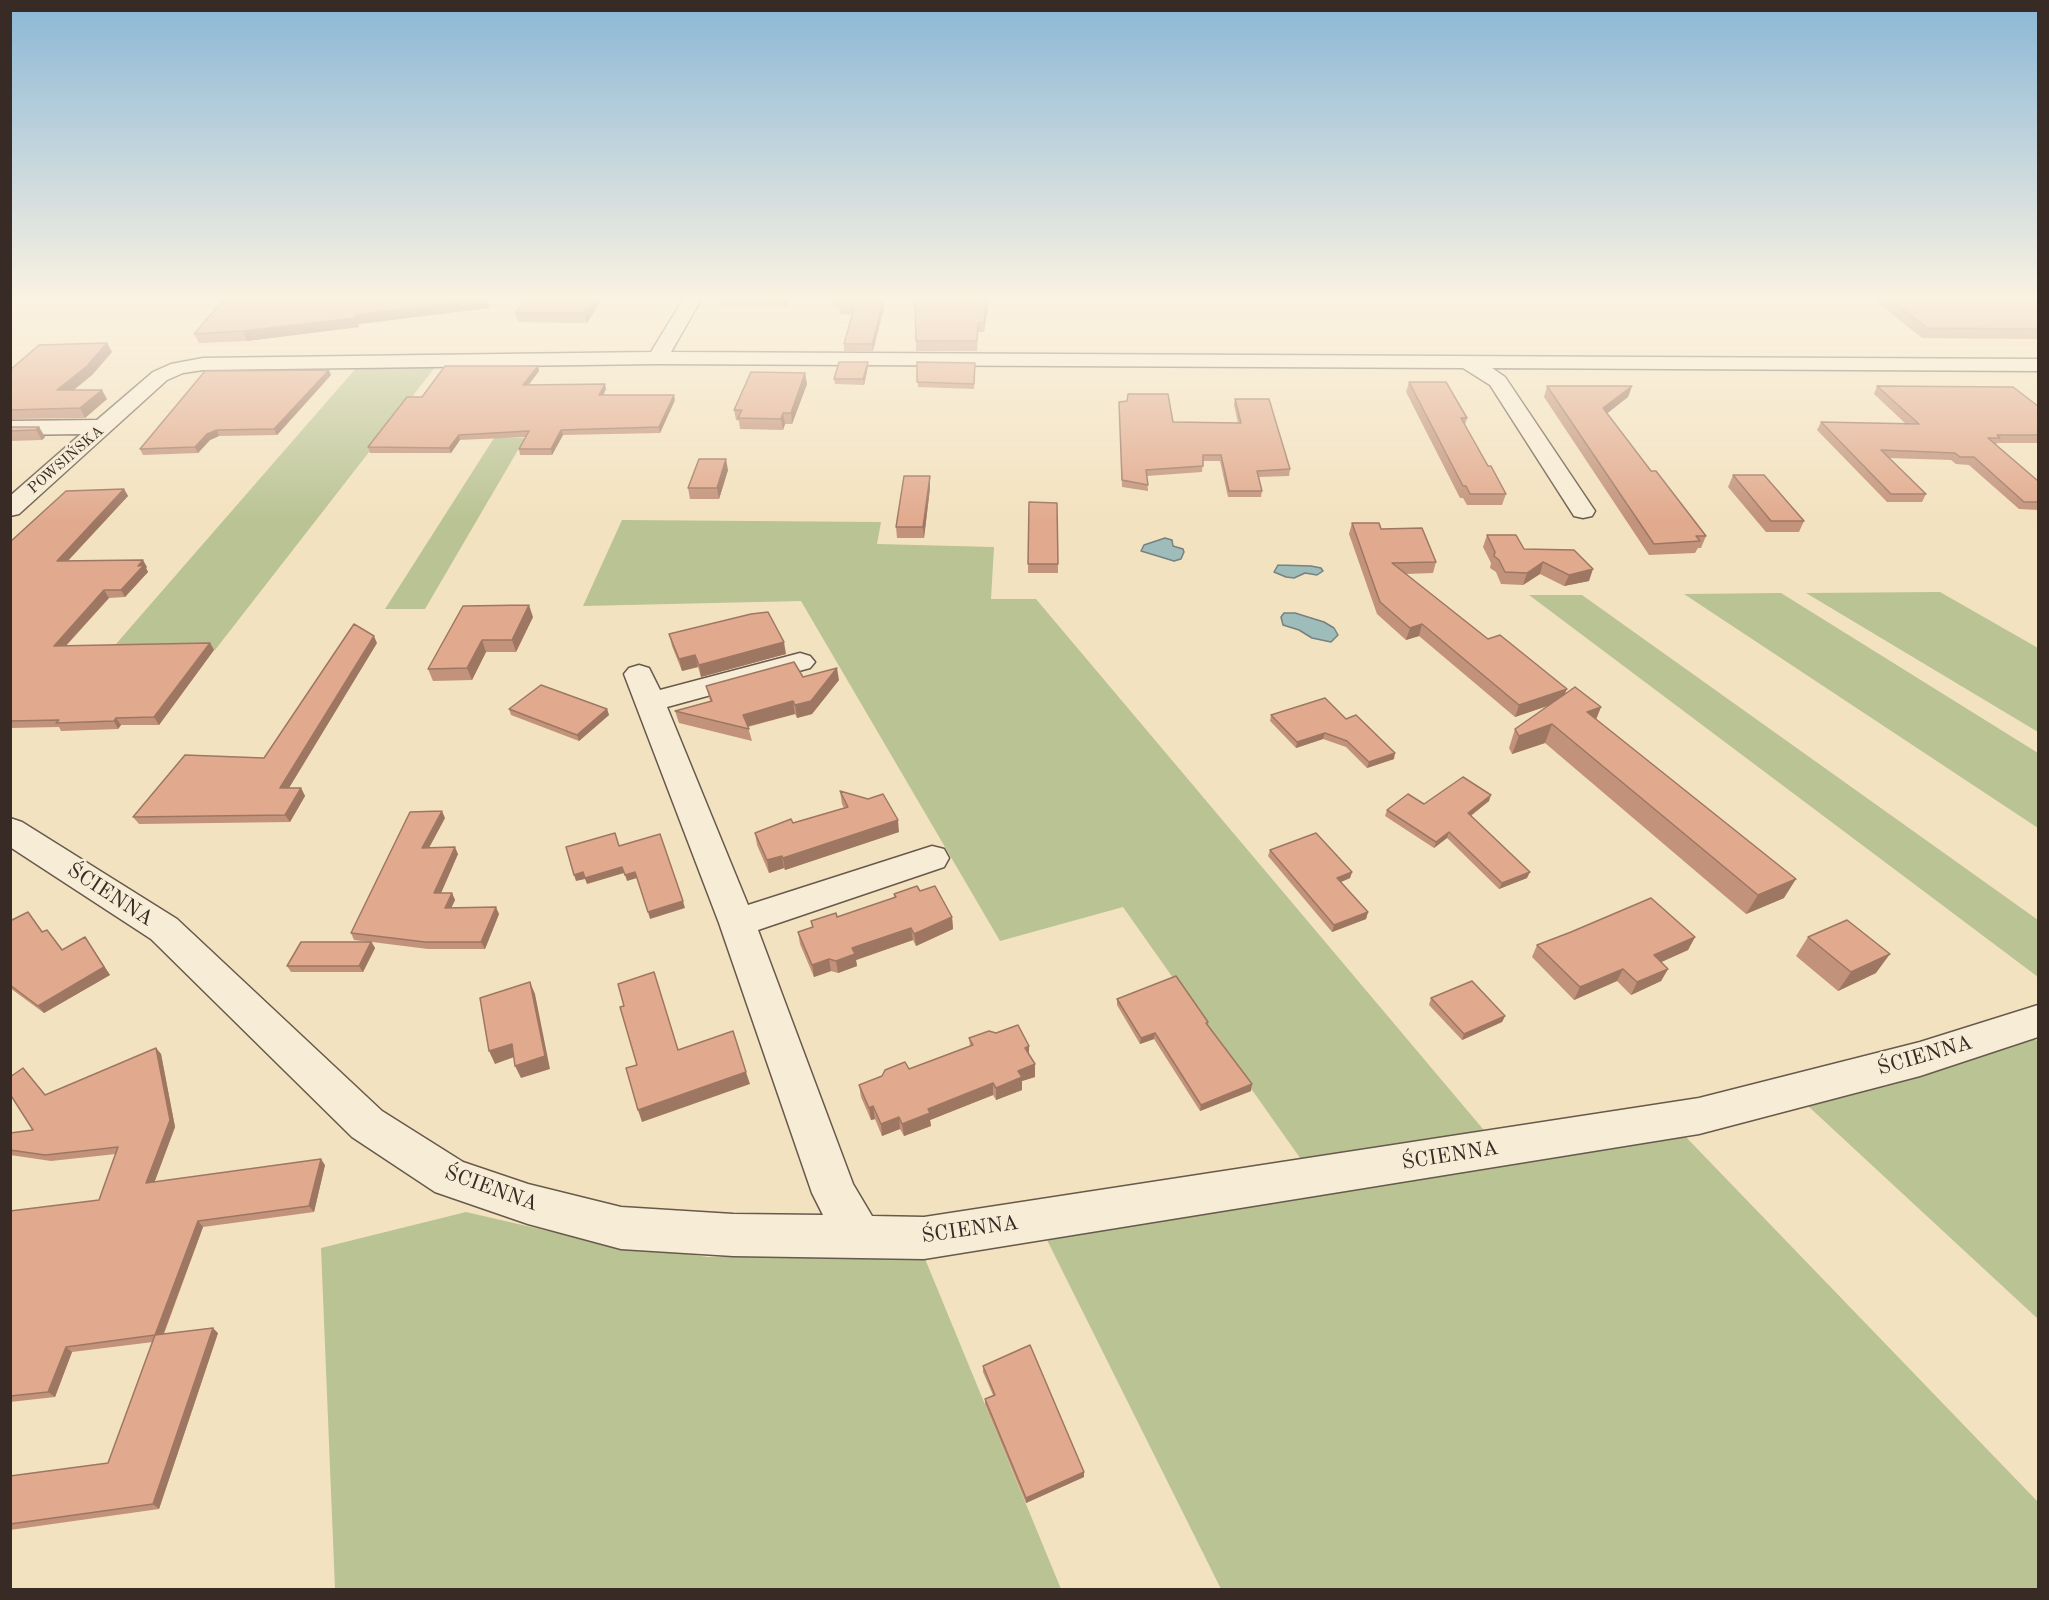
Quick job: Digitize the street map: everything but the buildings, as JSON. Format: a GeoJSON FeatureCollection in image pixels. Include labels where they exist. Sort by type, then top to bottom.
{"type":"FeatureCollection","features":[{"type":"Feature","properties":{"kind":"street","name":"POWSIŃSKA"},"geometry":{"type":"LineString","coordinates":[[10,509],[160,376],[167,373]]}},
{"type":"Feature","properties":{"kind":"street"},"geometry":{"type":"LineString","coordinates":[[1484,373],[1498,381],[1583,511]]}},
{"type":"Feature","properties":{"kind":"street"},"geometry":{"type":"LineString","coordinates":[[10,428],[103,427]]}},
{"type":"Feature","properties":{"kind":"street"},"geometry":{"type":"LineString","coordinates":[[800,662],[644,688],[736,923],[834,1193],[860,1238]]}},
{"type":"Feature","properties":{"kind":"street","name":"ŚCIENNA"},"geometry":{"type":"LineString","coordinates":[[10,830],[164,929],[367,1124],[450,1178],[528,1204],[621,1228],[733,1235],[924,1238],[1699,1116],[1920,1059],[2038,1021]]}},
{"type":"Feature","properties":{"kind":"street"},"geometry":{"type":"LineString","coordinates":[[736,923],[932,858]]}},
{"type":"Feature","properties":{"kind":"green space"},"geometry":{"type":"Polygon","coordinates":[[[352,373],[431,373],[215,650],[109,652],[352,373]]]}},
{"type":"Feature","properties":{"kind":"green space"},"geometry":{"type":"Polygon","coordinates":[[[494,438],[525,438],[425,609],[385,609],[494,438]]]}},
{"type":"Feature","properties":{"kind":"green space"},"geometry":{"type":"Polygon","coordinates":[[[622,520],[881,522],[877,544],[994,547],[991,599],[1036,599],[1488,1135],[1305,1165],[1123,907],[1000,941],[801,601],[583,606],[622,520]]]}},
{"type":"Feature","properties":{"kind":"green space"},"geometry":{"type":"Polygon","coordinates":[[[1940,592],[2038,648],[2038,732],[1806,593],[1940,592]]]}},
{"type":"Feature","properties":{"kind":"green space"},"geometry":{"type":"Polygon","coordinates":[[[1781,593],[2038,753],[2038,828],[1684,594],[1781,593]]]}},
{"type":"Feature","properties":{"kind":"green space"},"geometry":{"type":"Polygon","coordinates":[[[1529,595],[1582,595],[2038,920],[2038,977],[1529,595]]]}},
{"type":"Feature","properties":{"kind":"green space"},"geometry":{"type":"Polygon","coordinates":[[[2032,1036],[2038,1042],[2038,1319],[1808,1106],[1932,1073],[2032,1036]]]}},
{"type":"Feature","properties":{"kind":"green space"},"geometry":{"type":"Polygon","coordinates":[[[1682,1133],[2038,1502],[2038,1589],[1221,1589],[1045,1236],[1682,1133]]]}},
{"type":"Feature","properties":{"kind":"green space"},"geometry":{"type":"Polygon","coordinates":[[[466,1212],[596,1242],[708,1257],[923,1254],[1061,1589],[335,1589],[321,1248],[466,1212]]]}},
{"type":"Feature","properties":{"kind":"water"},"geometry":{"type":"Polygon","coordinates":[[[1165,538],[1172,540],[1173,546],[1183,549],[1181,559],[1174,561],[1141,551],[1144,545],[1165,538]]]}},
{"type":"Feature","properties":{"kind":"water"},"geometry":{"type":"Polygon","coordinates":[[[1278,565],[1311,566],[1321,568],[1323,571],[1317,575],[1305,573],[1294,578],[1286,577],[1274,572],[1278,565]]]}},
{"type":"Feature","properties":{"kind":"water"},"geometry":{"type":"Polygon","coordinates":[[[1284,613],[1295,613],[1324,622],[1334,628],[1338,635],[1331,642],[1312,638],[1299,630],[1283,625],[1281,617],[1284,613]]]}}]}
